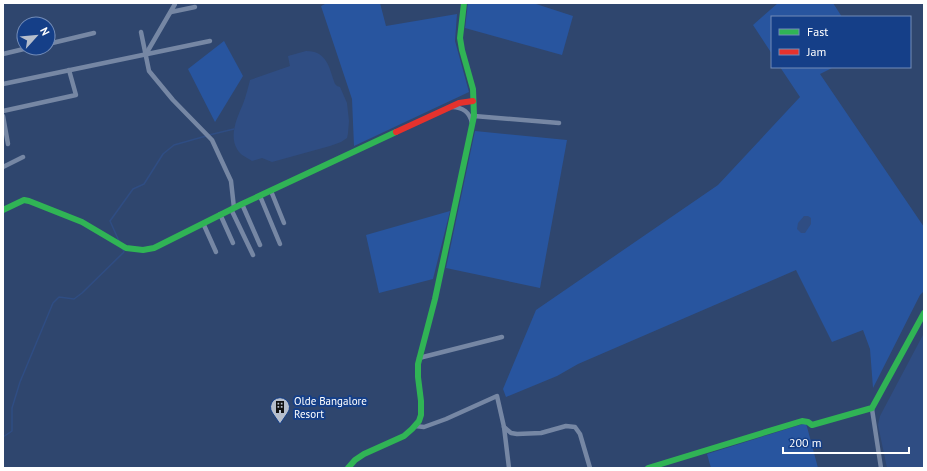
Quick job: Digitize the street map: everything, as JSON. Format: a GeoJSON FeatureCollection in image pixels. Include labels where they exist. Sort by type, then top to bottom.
{"type":"FeatureCollection","features":[{"type":"Feature","properties":{"kind":"street"},"geometry":{"type":"LineString","coordinates":[[348,468],[357,458],[400,438],[411,431],[420,419],[421,403],[417,365],[437,293],[474,116],[473,89],[460,38],[464,3]]}},
{"type":"Feature","properties":{"kind":"street"},"geometry":{"type":"LineString","coordinates":[[145,54],[175,4]]}},
{"type":"Feature","properties":{"kind":"street"},"geometry":{"type":"LineString","coordinates":[[171,12],[195,7]]}},
{"type":"Feature","properties":{"kind":"street"},"geometry":{"type":"LineString","coordinates":[[141,32],[149,71],[172,100],[212,140],[230,181],[233,208],[253,255]]}},
{"type":"Feature","properties":{"kind":"street"},"geometry":{"type":"LineString","coordinates":[[56,42],[94,33]]}},
{"type":"Feature","properties":{"kind":"street"},"geometry":{"type":"LineString","coordinates":[[3,84],[210,41]]}},
{"type":"Feature","properties":{"kind":"street"},"geometry":{"type":"LineString","coordinates":[[3,54],[16,51]]}},
{"type":"Feature","properties":{"kind":"street"},"geometry":{"type":"LineString","coordinates":[[3,111],[76,95],[69,70]]}},
{"type":"Feature","properties":{"kind":"street"},"geometry":{"type":"LineString","coordinates":[[3,210],[24,200],[38,203],[82,222],[126,248],[135,250],[154,248],[220,214],[452,106],[459,103],[473,101]]}},
{"type":"Feature","properties":{"kind":"street"},"geometry":{"type":"LineString","coordinates":[[452,106],[459,107],[467,112],[472,120],[472,126]]}},
{"type":"Feature","properties":{"kind":"street"},"geometry":{"type":"LineString","coordinates":[[3,116],[8,144]]}},
{"type":"Feature","properties":{"kind":"street"},"geometry":{"type":"LineString","coordinates":[[474,116],[559,123]]}},
{"type":"Feature","properties":{"kind":"street"},"geometry":{"type":"LineString","coordinates":[[3,167],[23,157]]}},
{"type":"Feature","properties":{"kind":"street"},"geometry":{"type":"LineString","coordinates":[[271,191],[284,223]]}},
{"type":"Feature","properties":{"kind":"street"},"geometry":{"type":"LineString","coordinates":[[260,196],[280,244]]}},
{"type":"Feature","properties":{"kind":"street"},"geometry":{"type":"LineString","coordinates":[[242,204],[260,245]]}},
{"type":"Feature","properties":{"kind":"street"},"geometry":{"type":"LineString","coordinates":[[220,214],[233,243]]}},
{"type":"Feature","properties":{"kind":"street"},"geometry":{"type":"LineString","coordinates":[[203,223],[216,252]]}},
{"type":"Feature","properties":{"kind":"street"},"geometry":{"type":"LineString","coordinates":[[881,468],[872,409],[924,313]]}},
{"type":"Feature","properties":{"kind":"street"},"geometry":{"type":"LineString","coordinates":[[419,358],[502,337]]}},
{"type":"Feature","properties":{"kind":"street"},"geometry":{"type":"LineString","coordinates":[[415,426],[421,427],[432,424],[498,396],[504,427],[509,468]]}},
{"type":"Feature","properties":{"kind":"street"},"geometry":{"type":"LineString","coordinates":[[648,468],[802,422],[808,422],[812,425],[872,409]]}},
{"type":"Feature","properties":{"kind":"street"},"geometry":{"type":"LineString","coordinates":[[504,427],[511,433],[541,434],[566,426],[575,426],[580,434],[590,468]]}},
{"type":"Feature","properties":{"kind":"shaded area"},"geometry":{"type":"Polygon","coordinates":[[[327,3],[380,3],[386,26],[457,14],[455,41],[469,92],[354,146],[352,99],[321,6],[327,3]]]}},
{"type":"Feature","properties":{"kind":"shaded area"},"geometry":{"type":"Polygon","coordinates":[[[468,3],[533,3],[573,16],[562,55],[465,28],[468,3]]]}},
{"type":"Feature","properties":{"kind":"shaded area"},"geometry":{"type":"Polygon","coordinates":[[[778,3],[833,3],[841,16],[771,16],[771,52],[753,25],[778,3]]]}},
{"type":"Feature","properties":{"kind":"shaded area"},"geometry":{"type":"Polygon","coordinates":[[[224,41],[243,76],[215,122],[188,69],[224,41]]]}},
{"type":"Feature","properties":{"kind":"shaded area"},"geometry":{"type":"Polygon","coordinates":[[[306,51],[319,54],[323,57],[329,66],[335,84],[340,87],[347,103],[349,121],[347,138],[330,146],[272,162],[262,158],[252,161],[238,151],[234,138],[236,121],[250,80],[290,66],[288,56],[306,51]]]}},
{"type":"Feature","properties":{"kind":"shaded area"},"geometry":{"type":"Polygon","coordinates":[[[781,68],[832,68],[820,74],[924,227],[924,291],[920,295],[873,388],[870,349],[863,330],[832,342],[796,270],[578,364],[557,376],[506,397],[503,389],[536,310],[718,185],[800,97],[781,68]]]}},
{"type":"Feature","properties":{"kind":"shaded area"},"geometry":{"type":"Polygon","coordinates":[[[475,131],[567,140],[540,288],[446,268],[475,131]]]}},
{"type":"Feature","properties":{"kind":"shaded area"},"geometry":{"type":"Polygon","coordinates":[[[450,211],[433,279],[379,293],[366,235],[450,211]]]}},
{"type":"Feature","properties":{"kind":"shaded area"},"geometry":{"type":"Polygon","coordinates":[[[804,216],[811,218],[811,224],[805,233],[801,233],[797,229],[798,223],[804,216]]]}},
{"type":"Feature","properties":{"kind":"shaded area"},"geometry":{"type":"Polygon","coordinates":[[[924,333],[924,468],[887,468],[878,425],[880,416],[924,333]]]}},
{"type":"Feature","properties":{"kind":"shaded area"},"geometry":{"type":"Polygon","coordinates":[[[806,423],[818,468],[711,468],[707,454],[806,423]]]}},
{"type":"Feature","properties":{"kind":"waterway"},"geometry":{"type":"LineString","coordinates":[[209,135],[234,129]]}},
{"type":"Feature","properties":{"kind":"waterway"},"geometry":{"type":"LineString","coordinates":[[119,241],[110,221],[133,189],[144,184],[163,154],[174,145],[206,136]]}},
{"type":"Feature","properties":{"kind":"waterway"},"geometry":{"type":"LineString","coordinates":[[3,437],[12,431],[12,408],[20,382],[53,303],[59,297],[74,299],[82,293],[124,252],[122,248]]}},
{"type":"Feature","properties":{"kind":"traffic: fast"},"geometry":{"type":"LineString","coordinates":[[348,468],[355,460],[364,454],[404,436],[419,421],[421,415],[418,364],[435,299],[474,116],[473,89],[460,38],[464,3]]}},
{"type":"Feature","properties":{"kind":"traffic: fast"},"geometry":{"type":"LineString","coordinates":[[3,210],[24,200],[29,201],[82,222],[126,248],[143,250],[154,248],[242,204],[396,132]]}},
{"type":"Feature","properties":{"kind":"traffic: fast"},"geometry":{"type":"LineString","coordinates":[[648,468],[802,421],[808,422],[812,425],[872,408],[924,313]]}},
{"type":"Feature","properties":{"kind":"traffic: jam"},"geometry":{"type":"LineString","coordinates":[[396,132],[459,103],[473,101]]}},
{"type":"Feature","properties":{"kind":"place","name":"Olde Bangalore Resort"},"geometry":{"type":"Point","coordinates":[280,424]}}]}
